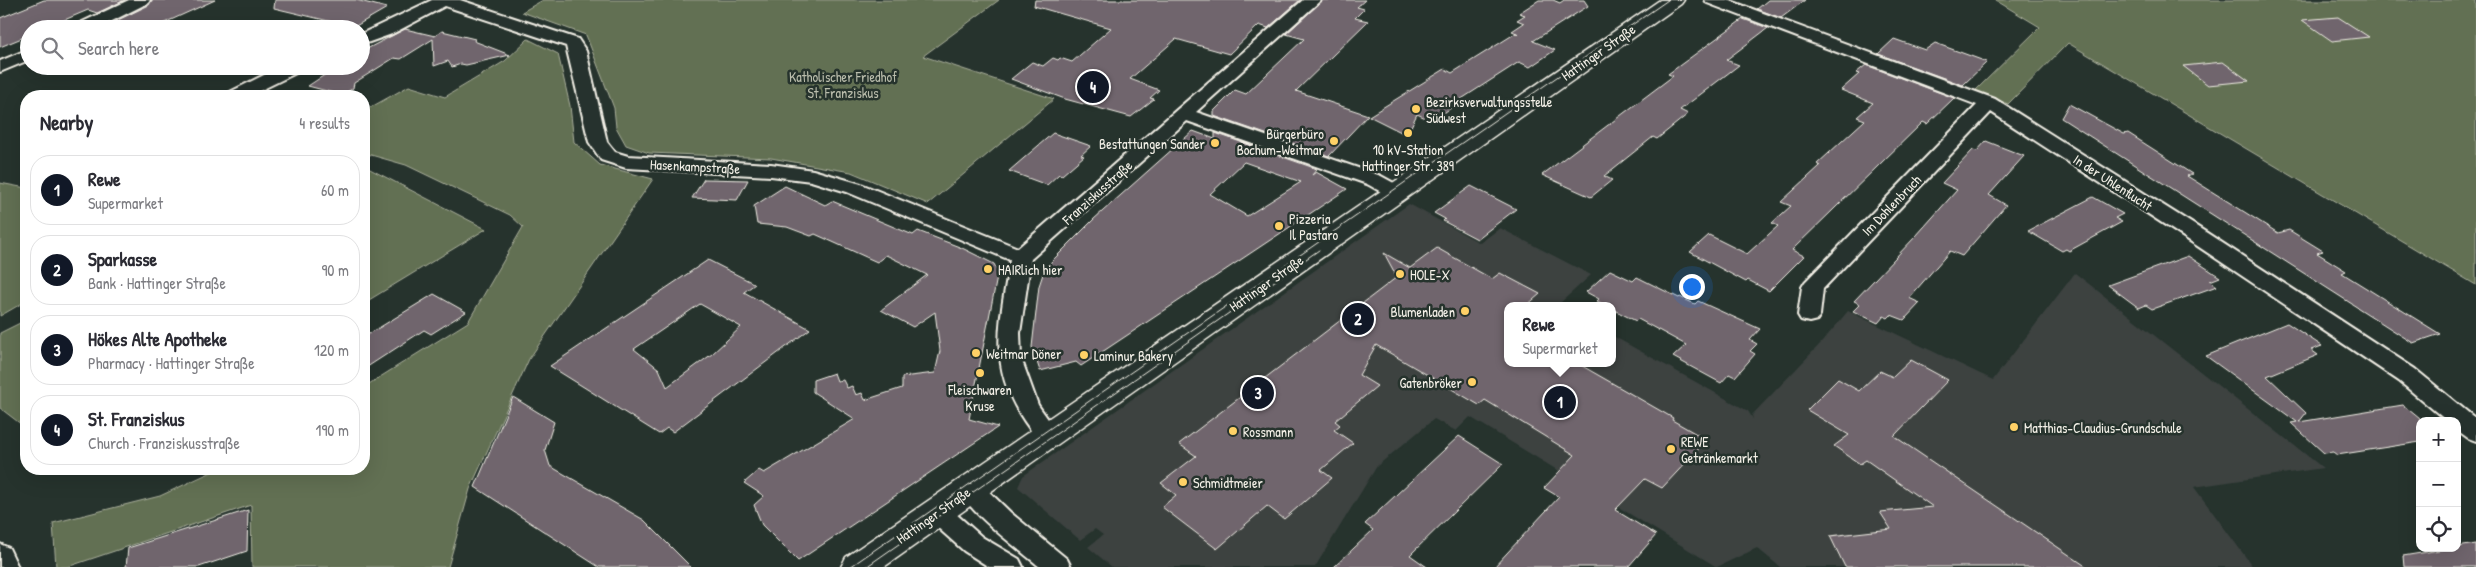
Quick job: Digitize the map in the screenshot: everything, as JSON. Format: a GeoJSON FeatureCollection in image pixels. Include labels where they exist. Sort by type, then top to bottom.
{"type":"FeatureCollection","features":[{"type":"Feature","properties":{"kind":"main road","name":"Hattinger Straße"},"geometry":{"type":"LineString","coordinates":[[858,567],[1674,0]]}},
{"type":"Feature","properties":{"kind":"street"},"geometry":{"type":"LineString","coordinates":[[101,20],[142,0]]}},
{"type":"Feature","properties":{"kind":"street","name":"Hasenkampstraße"},"geometry":{"type":"LineString","coordinates":[[370,36],[444,0],[572,43],[577,52],[586,84],[598,142],[608,156],[626,162],[771,170],[813,176],[854,188],[1021,258]]}},
{"type":"Feature","properties":{"kind":"street","name":"Franziskusstraße"},"geometry":{"type":"LineString","coordinates":[[1021,258],[1313,0]]}},
{"type":"Feature","properties":{"kind":"street","name":"In der Uhlenflucht"},"geometry":{"type":"LineString","coordinates":[[1713,0],[1989,103],[2200,238],[2408,375],[2476,432]]}},
{"type":"Feature","properties":{"kind":"street"},"geometry":{"type":"LineString","coordinates":[[0,67],[20,58]]}},
{"type":"Feature","properties":{"kind":"street"},"geometry":{"type":"LineString","coordinates":[[248,90],[278,75]]}},
{"type":"Feature","properties":{"kind":"street","name":"Im Dohlenbruch"},"geometry":{"type":"LineString","coordinates":[[1809,315],[1813,287],[1989,103]]}},
{"type":"Feature","properties":{"kind":"street"},"geometry":{"type":"LineString","coordinates":[[1184,114],[1374,180],[1396,192]]}},
{"type":"Feature","properties":{"kind":"street"},"geometry":{"type":"LineString","coordinates":[[1021,258],[1009,333],[1010,358],[1027,408],[1048,436]]}},
{"type":"Feature","properties":{"kind":"street"},"geometry":{"type":"LineString","coordinates":[[970,489],[1002,520],[1058,567]]}},
{"type":"Feature","properties":{"kind":"street"},"geometry":{"type":"LineString","coordinates":[[937,512],[973,544],[1010,567]]}},
{"type":"Feature","properties":{"kind":"street"},"geometry":{"type":"LineString","coordinates":[[0,555],[5,567]]}},
{"type":"Feature","properties":{"kind":"shaded area"},"geometry":{"type":"Polygon","coordinates":[[[1409,204],[1480,243],[1500,228],[1591,275],[1561,302],[1504,302],[1504,367],[1616,367],[1616,338],[1748,411],[1753,419],[1752,415],[1822,342],[1848,311],[1993,380],[2075,273],[2323,468],[2194,487],[2253,567],[1780,567],[1757,548],[1717,567],[1470,417],[1456,431],[1434,419],[1377,466],[1315,567],[1112,567],[1088,547],[1103,535],[1095,529],[1080,540],[1018,487],[1023,476],[1409,204]]]}},
{"type":"Feature","properties":{"kind":"green space","name":"Katholischer Friedhof St. Franziskus"},"geometry":{"type":"Polygon","coordinates":[[[543,0],[999,0],[923,56],[1054,99],[928,204],[851,172],[771,158],[649,153],[626,145],[616,127],[614,108],[586,35],[522,12],[543,0]]]}},
{"type":"Feature","properties":{"kind":"green space"},"geometry":{"type":"Polygon","coordinates":[[[1995,0],[2476,0],[2476,285],[2068,43],[2008,104],[1975,91],[2040,27],[1995,0]]]}},
{"type":"Feature","properties":{"kind":"green space"},"geometry":{"type":"Polygon","coordinates":[[[528,39],[558,54],[570,106],[574,142],[600,165],[653,179],[529,359],[470,489],[448,567],[252,567],[251,505],[67,567],[56,567],[53,523],[160,496],[205,475],[370,475],[370,383],[468,322],[523,227],[510,215],[406,165],[370,155],[370,108],[409,86],[445,97],[505,61],[528,39]]]}},
{"type":"Feature","properties":{"kind":"green space"},"geometry":{"type":"Polygon","coordinates":[[[370,169],[486,229],[370,299],[370,169]]]}},
{"type":"Feature","properties":{"kind":"green space"},"geometry":{"type":"Polygon","coordinates":[[[0,183],[20,187],[20,304],[0,316],[0,183]]]}},
{"type":"Feature","properties":{"kind":"green space"},"geometry":{"type":"Polygon","coordinates":[[[20,323],[20,423],[0,408],[0,333],[20,323]]]}},
{"type":"Feature","properties":{"kind":"building"},"geometry":{"type":"Polygon","coordinates":[[[44,0],[125,0],[97,13],[88,10],[64,20],[20,20],[20,39],[0,47],[0,18],[44,0]]]}},
{"type":"Feature","properties":{"kind":"building"},"geometry":{"type":"Polygon","coordinates":[[[152,0],[215,0],[171,20],[118,20],[149,5],[152,0]]]}},
{"type":"Feature","properties":{"kind":"building"},"geometry":{"type":"Polygon","coordinates":[[[275,0],[356,0],[387,8],[366,20],[325,20],[274,8],[275,0]]]}},
{"type":"Feature","properties":{"kind":"building"},"geometry":{"type":"Polygon","coordinates":[[[1035,0],[1300,0],[1268,28],[1259,25],[1229,54],[1176,39],[1130,79],[1159,90],[1150,98],[1154,99],[1131,117],[1065,99],[1011,79],[1032,62],[1043,66],[1053,58],[1058,60],[1060,58],[1072,62],[1111,28],[1034,6],[1035,0]]]}},
{"type":"Feature","properties":{"kind":"building"},"geometry":{"type":"Polygon","coordinates":[[[1323,0],[1365,0],[1357,7],[1364,9],[1355,18],[1368,21],[1296,91],[1368,115],[1329,156],[1214,116],[1214,111],[1235,90],[1246,94],[1304,39],[1286,34],[1323,0]]]}},
{"type":"Feature","properties":{"kind":"building"},"geometry":{"type":"Polygon","coordinates":[[[1539,0],[1553,0],[1560,3],[1564,0],[1584,0],[1588,6],[1533,41],[1555,50],[1530,67],[1519,62],[1449,107],[1451,108],[1432,121],[1417,114],[1407,135],[1369,116],[1445,69],[1452,73],[1516,33],[1519,34],[1512,31],[1524,23],[1517,20],[1525,15],[1519,13],[1539,0]]]}},
{"type":"Feature","properties":{"kind":"building"},"geometry":{"type":"Polygon","coordinates":[[[1768,0],[1805,0],[1781,18],[1757,9],[1768,0]]]}},
{"type":"Feature","properties":{"kind":"building"},"geometry":{"type":"Polygon","coordinates":[[[2338,17],[2369,37],[2332,41],[2302,20],[2338,17]]]}},
{"type":"Feature","properties":{"kind":"building"},"geometry":{"type":"Polygon","coordinates":[[[1743,19],[1768,28],[1726,60],[1739,65],[1680,110],[1688,114],[1657,139],[1653,137],[1604,176],[1612,180],[1591,197],[1542,175],[1673,76],[1668,74],[1743,19]]]}},
{"type":"Feature","properties":{"kind":"building"},"geometry":{"type":"Polygon","coordinates":[[[405,29],[435,36],[442,31],[475,39],[474,41],[510,55],[466,65],[461,64],[452,67],[448,61],[434,66],[433,39],[401,59],[394,58],[370,73],[370,47],[405,29]]]}},
{"type":"Feature","properties":{"kind":"building"},"geometry":{"type":"Polygon","coordinates":[[[1894,39],[1925,50],[1935,43],[1987,62],[1963,85],[1878,54],[1894,39]]]}},
{"type":"Feature","properties":{"kind":"building"},"geometry":{"type":"Polygon","coordinates":[[[2223,62],[2249,81],[2208,85],[2183,66],[2223,62]]]}},
{"type":"Feature","properties":{"kind":"building"},"geometry":{"type":"Polygon","coordinates":[[[1866,65],[1954,98],[1927,124],[1923,122],[1792,250],[1804,256],[1769,291],[1748,280],[1746,282],[1690,252],[1709,235],[1747,254],[1778,226],[1772,223],[1791,206],[1781,202],[1820,166],[1817,164],[1865,120],[1857,117],[1873,103],[1841,90],[1866,65]]]}},
{"type":"Feature","properties":{"kind":"building"},"geometry":{"type":"Polygon","coordinates":[[[324,75],[367,75],[354,83],[353,88],[350,90],[323,90],[308,86],[324,75]]]}},
{"type":"Feature","properties":{"kind":"building"},"geometry":{"type":"Polygon","coordinates":[[[2069,104],[2124,134],[2128,133],[2192,174],[2187,176],[2278,233],[2289,230],[2323,251],[2317,253],[2346,271],[2342,273],[2440,334],[2413,343],[2061,118],[2069,104]]]}},
{"type":"Feature","properties":{"kind":"building"},"geometry":{"type":"Polygon","coordinates":[[[1193,131],[1215,139],[1215,133],[1317,169],[1312,175],[1316,172],[1347,189],[1081,366],[1076,362],[1040,371],[1032,347],[1039,286],[1045,268],[1094,219],[1193,131]],[[1244,162],[1210,194],[1247,216],[1301,182],[1244,162]]]}},
{"type":"Feature","properties":{"kind":"building"},"geometry":{"type":"Polygon","coordinates":[[[1053,133],[1091,146],[1081,155],[1084,156],[1047,185],[1009,171],[1053,133]]]}},
{"type":"Feature","properties":{"kind":"building"},"geometry":{"type":"Polygon","coordinates":[[[1986,141],[2024,156],[1989,195],[2006,205],[1962,256],[1950,251],[1909,298],[1920,303],[1904,320],[1891,315],[1888,318],[1884,316],[1878,323],[1853,311],[1860,304],[1854,301],[1957,190],[1942,183],[1973,150],[1977,151],[1986,141]]]}},
{"type":"Feature","properties":{"kind":"building"},"geometry":{"type":"Polygon","coordinates":[[[704,179],[748,180],[737,200],[692,198],[704,179]]]}},
{"type":"Feature","properties":{"kind":"building"},"geometry":{"type":"Polygon","coordinates":[[[785,186],[825,205],[832,201],[913,235],[918,231],[962,248],[994,264],[998,272],[969,419],[998,427],[798,561],[762,525],[754,505],[764,496],[744,483],[759,470],[764,473],[855,419],[813,392],[813,380],[834,373],[837,381],[843,380],[847,388],[852,386],[856,395],[862,393],[865,400],[902,388],[902,377],[935,373],[940,351],[935,312],[913,327],[881,310],[927,275],[886,255],[877,262],[815,234],[811,236],[787,227],[757,224],[754,206],[785,186]]]}},
{"type":"Feature","properties":{"kind":"building"},"geometry":{"type":"Polygon","coordinates":[[[1471,186],[1516,209],[1477,239],[1443,221],[1445,219],[1434,213],[1471,186]]]}},
{"type":"Feature","properties":{"kind":"building"},"geometry":{"type":"Polygon","coordinates":[[[2093,197],[2123,214],[2115,218],[2122,222],[2069,251],[2066,249],[2062,251],[2028,231],[2093,197]]]}},
{"type":"Feature","properties":{"kind":"building"},"geometry":{"type":"Polygon","coordinates":[[[1437,248],[1492,279],[1500,273],[1540,294],[1531,302],[1504,302],[1504,367],[1584,367],[1673,418],[1672,420],[1707,440],[1662,488],[1645,479],[1615,510],[1656,535],[1628,567],[1494,567],[1559,497],[1544,488],[1575,455],[1485,400],[1479,405],[1376,345],[1359,375],[1377,386],[1335,421],[1340,425],[1334,430],[1353,443],[1321,470],[1332,478],[1284,519],[1267,506],[1217,549],[1162,507],[1176,495],[1161,483],[1196,456],[1179,444],[1397,277],[1384,253],[1410,268],[1437,248]]]}},
{"type":"Feature","properties":{"kind":"building"},"geometry":{"type":"Polygon","coordinates":[[[2188,256],[2220,277],[2210,281],[2217,286],[2152,309],[2146,305],[2139,308],[2108,285],[2188,256]]]}},
{"type":"Feature","properties":{"kind":"building"},"geometry":{"type":"Polygon","coordinates":[[[708,260],[755,284],[744,292],[810,329],[673,432],[667,428],[659,434],[550,366],[708,260]],[[700,304],[634,349],[659,369],[667,387],[712,354],[741,327],[700,304]]]}},
{"type":"Feature","properties":{"kind":"building"},"geometry":{"type":"Polygon","coordinates":[[[1610,270],[1633,281],[1637,277],[1679,298],[1695,304],[1698,301],[1760,329],[1750,340],[1757,344],[1750,351],[1755,354],[1735,377],[1729,374],[1721,383],[1673,357],[1686,345],[1638,319],[1636,321],[1616,311],[1616,302],[1599,302],[1597,301],[1599,299],[1586,292],[1610,270]]]}},
{"type":"Feature","properties":{"kind":"building"},"geometry":{"type":"Polygon","coordinates":[[[434,294],[466,312],[431,334],[424,330],[370,365],[370,333],[434,294]]]}},
{"type":"Feature","properties":{"kind":"building"},"geometry":{"type":"Polygon","coordinates":[[[2287,323],[2322,346],[2311,350],[2318,355],[2267,376],[2306,413],[2299,422],[2403,405],[2418,417],[2416,417],[2416,443],[2337,455],[2333,452],[2324,453],[2291,423],[2297,422],[2206,356],[2287,323]]]}},
{"type":"Feature","properties":{"kind":"building"},"geometry":{"type":"Polygon","coordinates":[[[1911,360],[1948,380],[1894,436],[2087,567],[1845,567],[1830,536],[1891,529],[1880,512],[1933,507],[1866,460],[1860,464],[1834,446],[1849,435],[1807,410],[1838,379],[1859,391],[1880,371],[1893,377],[1911,360]]]}},
{"type":"Feature","properties":{"kind":"building"},"geometry":{"type":"Polygon","coordinates":[[[513,397],[554,422],[545,450],[550,466],[644,520],[691,567],[599,567],[475,487],[513,397]]]}},
{"type":"Feature","properties":{"kind":"building"},"geometry":{"type":"Polygon","coordinates":[[[1459,436],[1503,464],[1410,555],[1427,567],[1334,567],[1373,530],[1365,524],[1459,436]]]}},
{"type":"Feature","properties":{"kind":"building"},"geometry":{"type":"Polygon","coordinates":[[[248,510],[247,551],[199,567],[126,567],[128,548],[248,510]]]}},
{"type":"Feature","properties":{"kind":"building"},"geometry":{"type":"Polygon","coordinates":[[[2476,544],[2476,567],[2404,567],[2403,556],[2427,552],[2461,552],[2461,546],[2476,544]]]}},
{"type":"Feature","properties":{"kind":"tram line"},"geometry":{"type":"LineString","coordinates":[[850,567],[1668,0]]}},
{"type":"Feature","properties":{"kind":"tram line"},"geometry":{"type":"LineString","coordinates":[[866,567],[1319,250]]}},
{"type":"Feature","properties":{"kind":"place","name":"St. Franziskus"},"geometry":{"type":"Point","coordinates":[1093,87]}},
{"type":"Feature","properties":{"kind":"place","name":"Bezirksverwaltungsstelle Südwest"},"geometry":{"type":"Point","coordinates":[1416,109]}},
{"type":"Feature","properties":{"kind":"place","name":"10 kV-Station Hattinger Str. 389"},"geometry":{"type":"Point","coordinates":[1408,133]}},
{"type":"Feature","properties":{"kind":"place","name":"Bürgerbüro Bochum-Weitmar"},"geometry":{"type":"Point","coordinates":[1334,141]}},
{"type":"Feature","properties":{"kind":"place","name":"Bestattungen Sander"},"geometry":{"type":"Point","coordinates":[1215,143]}},
{"type":"Feature","properties":{"kind":"place","name":"Pizzeria Il Pastaro"},"geometry":{"type":"Point","coordinates":[1279,226]}},
{"type":"Feature","properties":{"kind":"place","name":"HAIRlich hier"},"geometry":{"type":"Point","coordinates":[988,269]}},
{"type":"Feature","properties":{"kind":"place","name":"HOLE-X"},"geometry":{"type":"Point","coordinates":[1400,274]}},
{"type":"Feature","properties":{"kind":"place","name":"Blumenladen"},"geometry":{"type":"Point","coordinates":[1465,311]}},
{"type":"Feature","properties":{"kind":"place","name":"Sparkasse"},"geometry":{"type":"Point","coordinates":[1358,319]}},
{"type":"Feature","properties":{"kind":"place","name":"Weitmar Döner"},"geometry":{"type":"Point","coordinates":[976,353]}},
{"type":"Feature","properties":{"kind":"place","name":"Laminur Bakery"},"geometry":{"type":"Point","coordinates":[1084,355]}},
{"type":"Feature","properties":{"kind":"place","name":"Fleischwaren Kruse"},"geometry":{"type":"Point","coordinates":[980,373]}},
{"type":"Feature","properties":{"kind":"place","name":"Gatenbröker"},"geometry":{"type":"Point","coordinates":[1472,382]}},
{"type":"Feature","properties":{"kind":"place","name":"Hökes Alte Apotheke"},"geometry":{"type":"Point","coordinates":[1258,393]}},
{"type":"Feature","properties":{"kind":"place","name":"Rewe"},"geometry":{"type":"Point","coordinates":[1560,402]}},
{"type":"Feature","properties":{"kind":"place","name":"Matthias-Claudius-Grundschule"},"geometry":{"type":"Point","coordinates":[2014,427]}},
{"type":"Feature","properties":{"kind":"place","name":"Rossmann"},"geometry":{"type":"Point","coordinates":[1233,431]}},
{"type":"Feature","properties":{"kind":"place","name":"REWE Getränkemarkt"},"geometry":{"type":"Point","coordinates":[1671,449]}},
{"type":"Feature","properties":{"kind":"place","name":"Schmidtmeier"},"geometry":{"type":"Point","coordinates":[1183,482]}}]}
